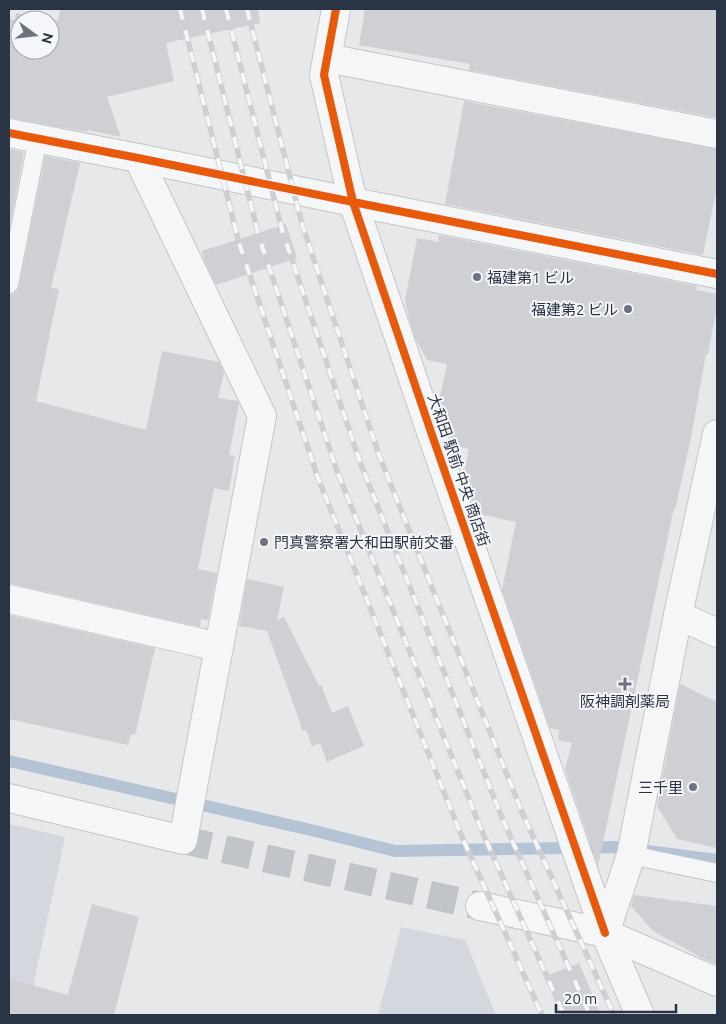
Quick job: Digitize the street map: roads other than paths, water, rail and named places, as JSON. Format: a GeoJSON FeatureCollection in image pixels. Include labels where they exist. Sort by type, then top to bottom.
{"type":"FeatureCollection","features":[{"type":"Feature","properties":{"kind":"street","name":"大和田 駅前 中央 商店街"},"geometry":{"type":"LineString","coordinates":[[336,9],[324,75],[353,202],[605,933],[640,1015]]}},
{"type":"Feature","properties":{"kind":"street"},"geometry":{"type":"LineString","coordinates":[[327,58],[717,134]]}},
{"type":"Feature","properties":{"kind":"street"},"geometry":{"type":"LineString","coordinates":[[9,133],[717,274]]}},
{"type":"Feature","properties":{"kind":"street"},"geometry":{"type":"LineString","coordinates":[[9,798],[183,840],[262,416],[138,158]]}},
{"type":"Feature","properties":{"kind":"street"},"geometry":{"type":"LineString","coordinates":[[605,933],[631,855],[678,615],[712,480],[717,434]]}},
{"type":"Feature","properties":{"kind":"street"},"geometry":{"type":"LineString","coordinates":[[9,599],[219,647]]}},
{"type":"Feature","properties":{"kind":"street"},"geometry":{"type":"LineString","coordinates":[[678,615],[717,633]]}},
{"type":"Feature","properties":{"kind":"street"},"geometry":{"type":"LineString","coordinates":[[480,906],[605,933],[717,982]]}},
{"type":"Feature","properties":{"kind":"lane"},"geometry":{"type":"LineString","coordinates":[[9,284],[38,138]]}},
{"type":"Feature","properties":{"kind":"lane"},"geometry":{"type":"LineString","coordinates":[[631,855],[717,873]]}},
{"type":"Feature","properties":{"kind":"waterway"},"geometry":{"type":"LineString","coordinates":[[9,761],[395,851],[616,847],[717,860]]}},
{"type":"Feature","properties":{"kind":"tunnel"},"geometry":{"type":"LineString","coordinates":[[183,840],[480,906]]}},
{"type":"Feature","properties":{"kind":"railway"},"geometry":{"type":"LineString","coordinates":[[180,9],[239,243],[318,478],[462,837],[542,1015]]}},
{"type":"Feature","properties":{"kind":"railway"},"geometry":{"type":"LineString","coordinates":[[202,9],[259,237],[337,471],[481,829],[564,1015]]}},
{"type":"Feature","properties":{"kind":"railway"},"geometry":{"type":"LineString","coordinates":[[226,9],[282,230],[360,462],[503,820],[590,1015]]}},
{"type":"Feature","properties":{"kind":"railway"},"geometry":{"type":"LineString","coordinates":[[247,9],[302,224],[379,455],[522,812],[614,1015]]}},
{"type":"Feature","properties":{"kind":"place","name":"福建第1 ビル"},"geometry":{"type":"Point","coordinates":[477,277]}},
{"type":"Feature","properties":{"kind":"place","name":"福建第2 ビル"},"geometry":{"type":"Point","coordinates":[628,309]}},
{"type":"Feature","properties":{"kind":"place","name":"門真警察署大和田駅前交番"},"geometry":{"type":"Point","coordinates":[264,542]}},
{"type":"Feature","properties":{"kind":"place","name":"阪神調剤薬局"},"geometry":{"type":"Point","coordinates":[625,684]}},
{"type":"Feature","properties":{"kind":"place","name":"三千里"},"geometry":{"type":"Point","coordinates":[693,787]}}]}
